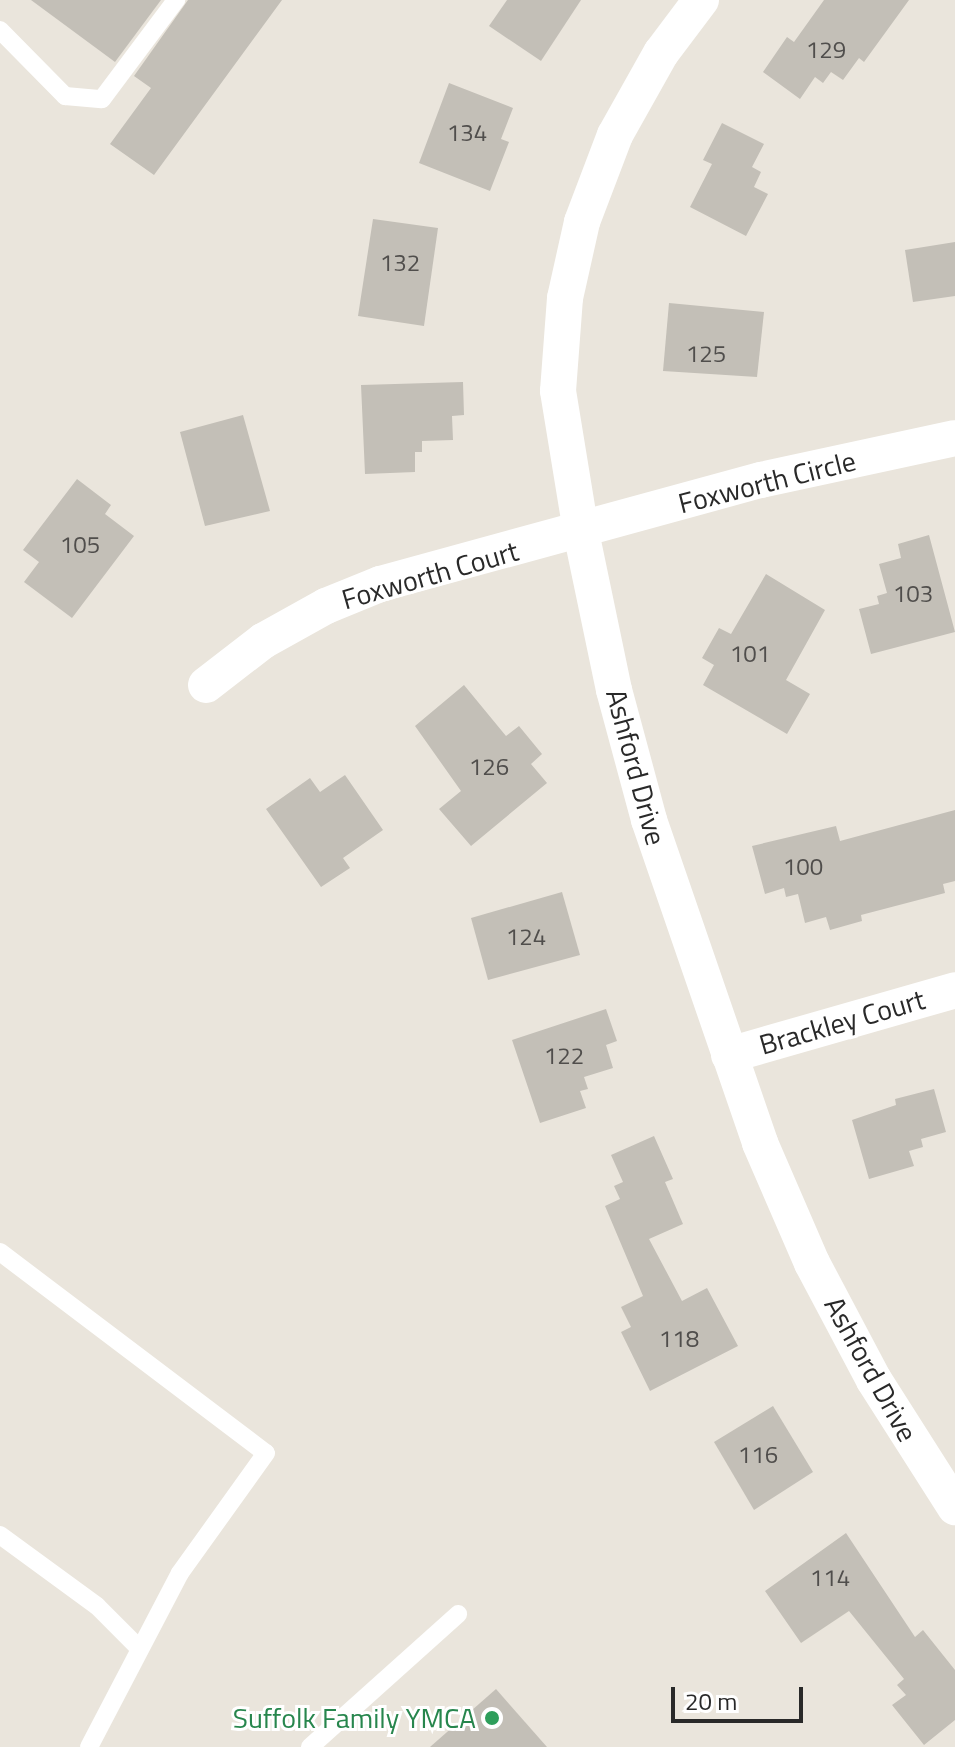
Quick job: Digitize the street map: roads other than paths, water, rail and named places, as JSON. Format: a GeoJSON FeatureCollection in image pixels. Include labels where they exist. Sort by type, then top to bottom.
{"type":"FeatureCollection","features":[{"type":"Feature","properties":{"kind":"street","name":"Ashford Drive"},"geometry":{"type":"LineString","coordinates":[[701,0],[661,53],[615,135],[582,222],[565,298],[558,391],[581,532],[614,690],[649,820],[729,1055],[812,1263],[874,1380],[955,1507]]}},
{"type":"Feature","properties":{"kind":"street","name":"Foxworth Circle"},"geometry":{"type":"LineString","coordinates":[[581,532],[761,480],[955,438]]}},
{"type":"Feature","properties":{"kind":"street","name":"Foxworth Court"},"geometry":{"type":"LineString","coordinates":[[206,685],[263,641],[340,600],[380,584],[581,532]]}},
{"type":"Feature","properties":{"kind":"street","name":"Brackley Court"},"geometry":{"type":"LineString","coordinates":[[729,1055],[955,990]]}},
{"type":"Feature","properties":{"kind":"lane"},"geometry":{"type":"LineString","coordinates":[[0,30],[65,96],[102,99],[176,0]]}},
{"type":"Feature","properties":{"kind":"lane"},"geometry":{"type":"LineString","coordinates":[[0,1252],[266,1453],[180,1573],[138,1647],[89,1747]]}},
{"type":"Feature","properties":{"kind":"lane"},"geometry":{"type":"LineString","coordinates":[[0,1535],[97,1606],[138,1647]]}},
{"type":"Feature","properties":{"kind":"lane"},"geometry":{"type":"LineString","coordinates":[[310,1747],[458,1614]]}},
{"type":"Feature","properties":{"kind":"place","name":"Suffolk Family YMCA"},"geometry":{"type":"Point","coordinates":[492,1718]}}]}
